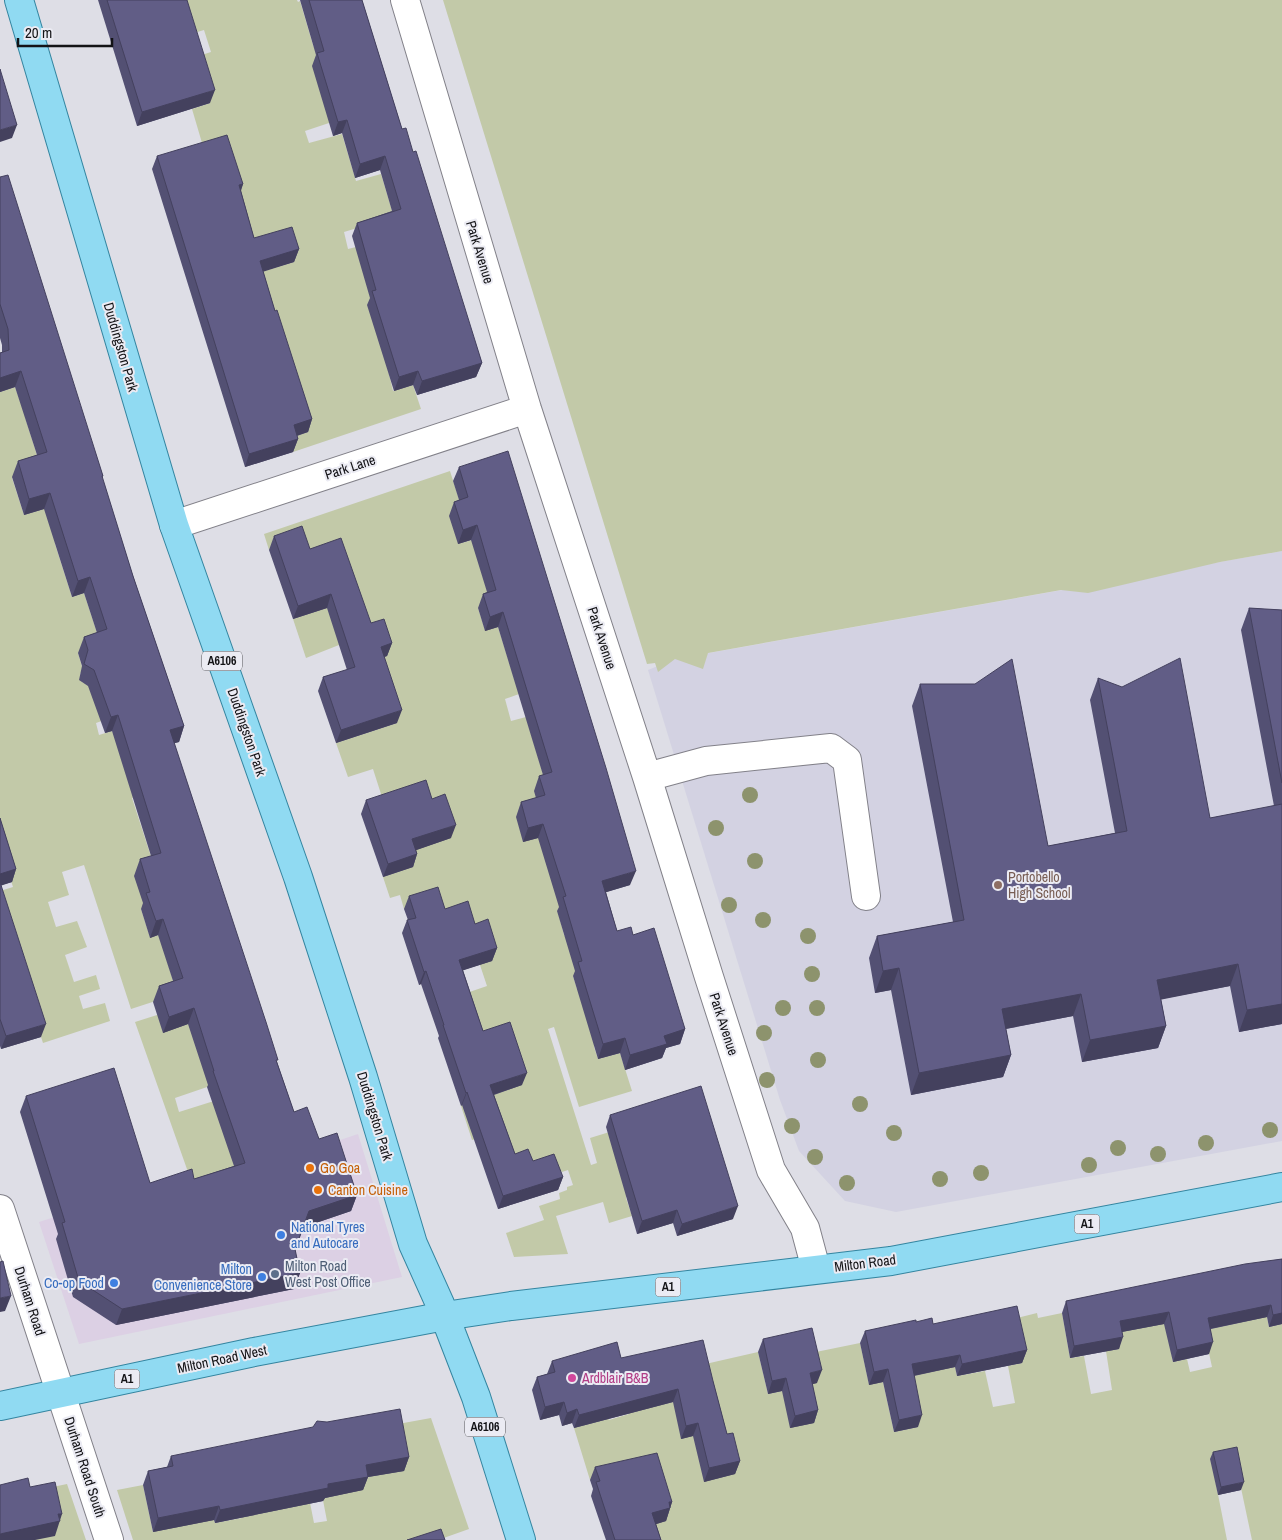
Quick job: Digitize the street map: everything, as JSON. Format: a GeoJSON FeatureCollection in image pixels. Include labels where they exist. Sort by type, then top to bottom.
{"type":"FeatureCollection","features":[{"type":"Feature","properties":{"kind":"main road","name":"Duddingston Park"},"geometry":{"type":"LineString","coordinates":[[19,0],[174,525],[298,877],[363,1076],[413,1244],[445,1316]]}},
{"type":"Feature","properties":{"kind":"main road","name":"Milton Road"},"geometry":{"type":"LineString","coordinates":[[445,1316],[511,1306],[891,1261],[1282,1187]]}},
{"type":"Feature","properties":{"kind":"main road","name":"Milton Road West"},"geometry":{"type":"LineString","coordinates":[[0,1406],[254,1352],[445,1316]]}},
{"type":"Feature","properties":{"kind":"main road","name":"A6106"},"geometry":{"type":"LineString","coordinates":[[445,1316],[476,1397],[521,1540]]}},
{"type":"Feature","properties":{"kind":"street","name":"Park Avenue"},"geometry":{"type":"LineString","coordinates":[[405,0],[527,409],[647,777],[771,1170],[805,1228],[816,1269]]}},
{"type":"Feature","properties":{"kind":"street","name":"Park Lane"},"geometry":{"type":"LineString","coordinates":[[174,525],[527,409]]}},
{"type":"Feature","properties":{"kind":"street"},"geometry":{"type":"LineString","coordinates":[[647,777],[706,761],[832,748],[847,760],[866,896]]}},
{"type":"Feature","properties":{"kind":"street","name":"Durham Road"},"geometry":{"type":"LineString","coordinates":[[0,1209],[61,1394]]}},
{"type":"Feature","properties":{"kind":"street","name":"Durham Road South"},"geometry":{"type":"LineString","coordinates":[[61,1394],[109,1540]]}},
{"type":"Feature","properties":{"kind":"shaded area","name":"Portobello High School"},"geometry":{"type":"Polygon","coordinates":[[[1282,551],[1282,1141],[896,1212],[845,1201],[799,1151],[780,1100],[648,670],[675,659],[1282,551]]]}},
{"type":"Feature","properties":{"kind":"shaded area"},"geometry":{"type":"Polygon","coordinates":[[[358,1134],[402,1277],[79,1344],[39,1222],[189,1174],[194,1189],[358,1134]]]}},
{"type":"Feature","properties":{"kind":"green space"},"geometry":{"type":"Polygon","coordinates":[[[139,0],[300,1],[313,45],[347,117],[305,131],[309,143],[342,134],[356,181],[381,174],[394,217],[344,232],[348,249],[356,247],[372,303],[393,391],[413,385],[421,409],[293,452],[289,438],[308,432],[305,422],[256,328],[258,273],[294,262],[248,248],[205,153],[192,109],[210,103],[195,57],[211,52],[204,30],[171,40],[139,0]]]}},
{"type":"Feature","properties":{"kind":"green space"},"geometry":{"type":"Polygon","coordinates":[[[443,0],[1282,0],[1282,551],[1220,562],[1088,593],[1061,590],[708,653],[703,669],[675,659],[658,672],[655,663],[647,664],[443,0]]]}},
{"type":"Feature","properties":{"kind":"green space"},"geometry":{"type":"Polygon","coordinates":[[[15,387],[20,401],[32,397],[25,417],[41,468],[12,478],[24,515],[53,506],[55,544],[72,597],[84,593],[101,645],[78,653],[83,670],[80,674],[82,682],[88,684],[110,718],[96,723],[99,735],[112,731],[145,793],[132,798],[155,869],[144,908],[141,909],[150,937],[159,934],[177,994],[131,1009],[84,865],[62,872],[69,895],[48,902],[56,927],[77,921],[87,947],[65,955],[74,982],[96,975],[100,989],[79,996],[83,1009],[105,1003],[110,1021],[43,1043],[0,911],[0,891],[13,887],[0,846],[0,392],[15,387]]]}},
{"type":"Feature","properties":{"kind":"green space"},"geometry":{"type":"Polygon","coordinates":[[[450,471],[463,512],[458,544],[472,540],[491,604],[478,608],[485,630],[498,627],[519,694],[505,699],[511,721],[526,717],[547,787],[551,834],[570,880],[558,912],[564,935],[594,970],[573,976],[577,989],[598,982],[594,1047],[598,1059],[620,1053],[632,1091],[579,1107],[554,1027],[548,1029],[591,1165],[597,1163],[590,1138],[642,1122],[626,1198],[632,1216],[609,1223],[603,1202],[556,1216],[568,1254],[514,1257],[506,1233],[544,1220],[539,1206],[560,1199],[559,1193],[573,1185],[568,1170],[552,1173],[510,1167],[498,1132],[472,1140],[461,1106],[475,1045],[449,999],[487,986],[480,965],[440,921],[433,900],[404,909],[400,895],[390,898],[383,877],[412,867],[381,794],[373,769],[348,777],[336,743],[397,723],[339,645],[306,658],[293,619],[353,599],[306,562],[297,539],[269,550],[264,534],[450,471]]]}},
{"type":"Feature","properties":{"kind":"green space"},"geometry":{"type":"Polygon","coordinates":[[[157,1015],[188,1024],[205,1019],[210,1086],[175,1098],[179,1112],[265,1085],[235,1167],[194,1189],[135,1022],[157,1015]]]}},
{"type":"Feature","properties":{"kind":"green space"},"geometry":{"type":"Polygon","coordinates":[[[1264,1302],[1269,1327],[1282,1324],[1282,1540],[1252,1540],[1234,1455],[1211,1459],[1227,1540],[651,1540],[590,1480],[574,1428],[603,1420],[604,1402],[609,1420],[629,1414],[612,1355],[624,1370],[660,1405],[673,1402],[701,1365],[758,1352],[768,1394],[782,1391],[811,1353],[860,1343],[869,1384],[883,1382],[894,1432],[918,1427],[907,1377],[948,1332],[957,1376],[985,1371],[993,1407],[1015,1403],[1008,1366],[1022,1363],[1013,1319],[1037,1313],[1038,1318],[1062,1313],[1070,1358],[1084,1356],[1091,1394],[1112,1390],[1106,1351],[1119,1349],[1111,1306],[1123,1331],[1166,1321],[1173,1362],[1187,1359],[1190,1372],[1212,1367],[1204,1330],[1238,1323],[1264,1302]]]}},
{"type":"Feature","properties":{"kind":"green space"},"geometry":{"type":"Polygon","coordinates":[[[431,1418],[469,1529],[438,1540],[133,1540],[117,1490],[143,1485],[153,1532],[203,1463],[215,1523],[242,1518],[239,1506],[298,1442],[314,1523],[327,1521],[322,1495],[360,1471],[398,1424],[431,1418]]]}},
{"type":"Feature","properties":{"kind":"green space"},"geometry":{"type":"Polygon","coordinates":[[[67,1484],[86,1540],[5,1540],[0,1498],[67,1484]]]}},
{"type":"Feature","properties":{"kind":"building"},"geometry":{"type":"Polygon","coordinates":[[[107,0],[187,0],[215,90],[142,112],[107,0]]]}},
{"type":"Feature","properties":{"kind":"building"},"geometry":{"type":"Polygon","coordinates":[[[309,0],[362,0],[402,129],[406,128],[413,152],[416,151],[482,363],[422,381],[418,371],[399,377],[372,291],[376,290],[357,223],[401,209],[385,156],[360,164],[347,120],[338,122],[317,53],[324,51],[309,0]]]}},
{"type":"Feature","properties":{"kind":"building"},"geometry":{"type":"Polygon","coordinates":[[[0,69],[17,125],[0,130],[0,69]]]}},
{"type":"Feature","properties":{"kind":"building"},"geometry":{"type":"Polygon","coordinates":[[[227,135],[243,184],[239,185],[254,238],[292,227],[299,249],[260,261],[312,419],[294,425],[298,439],[249,454],[157,156],[227,135]]]}},
{"type":"Feature","properties":{"kind":"building"},"geometry":{"type":"Polygon","coordinates":[[[8,175],[133,576],[184,726],[170,730],[266,1022],[278,1060],[276,1060],[294,1112],[307,1107],[319,1139],[337,1133],[357,1195],[309,1211],[295,1249],[300,1273],[122,1309],[79,1281],[62,1223],[65,1222],[26,1096],[114,1068],[150,1183],[192,1169],[194,1179],[245,1163],[213,1071],[194,1008],[169,1017],[159,986],[183,978],[163,919],[156,921],[146,893],[150,892],[140,859],[161,853],[118,715],[111,717],[94,670],[84,664],[88,650],[84,637],[107,629],[90,577],[78,581],[50,493],[29,499],[18,461],[47,452],[21,371],[0,378],[0,353],[9,350],[8,329],[0,304],[0,177],[8,175]]]}},
{"type":"Feature","properties":{"kind":"building"},"geometry":{"type":"Polygon","coordinates":[[[508,451],[636,871],[602,881],[617,931],[631,927],[633,935],[654,928],[685,1029],[664,1036],[667,1044],[630,1055],[625,1038],[603,1044],[578,962],[582,961],[563,897],[566,896],[543,824],[528,828],[521,802],[545,795],[539,776],[552,772],[503,612],[490,617],[483,594],[496,590],[477,525],[463,530],[454,502],[468,497],[459,467],[508,451]]]}},
{"type":"Feature","properties":{"kind":"building"},"geometry":{"type":"Polygon","coordinates":[[[302,526],[310,549],[341,538],[371,623],[384,619],[392,643],[381,647],[402,710],[341,730],[323,677],[355,667],[331,594],[298,606],[274,536],[302,526]]]}},
{"type":"Feature","properties":{"kind":"building"},"geometry":{"type":"Polygon","coordinates":[[[1249,608],[1282,610],[1282,783],[1249,608]]]}},
{"type":"Feature","properties":{"kind":"building"},"geometry":{"type":"Polygon","coordinates":[[[1180,658],[1210,818],[1282,804],[1282,1004],[1247,1010],[1238,964],[1157,980],[1166,1026],[1090,1040],[1081,994],[1002,1009],[1011,1055],[919,1073],[899,968],[883,971],[877,936],[964,920],[920,684],[975,684],[1012,659],[1048,846],[1127,831],[1098,678],[1122,687],[1180,658]]]}},
{"type":"Feature","properties":{"kind":"building"},"geometry":{"type":"Polygon","coordinates":[[[426,780],[432,799],[445,794],[456,825],[412,839],[417,854],[388,864],[366,800],[426,780]]]}},
{"type":"Feature","properties":{"kind":"building"},"geometry":{"type":"Polygon","coordinates":[[[0,818],[16,869],[0,874],[0,818]]]}},
{"type":"Feature","properties":{"kind":"building"},"geometry":{"type":"Polygon","coordinates":[[[0,882],[46,1024],[6,1036],[0,1019],[0,882]]]}},
{"type":"Feature","properties":{"kind":"building"},"geometry":{"type":"Polygon","coordinates":[[[438,887],[445,909],[468,901],[475,924],[488,919],[497,948],[459,960],[483,1031],[510,1022],[527,1073],[490,1085],[515,1154],[528,1149],[533,1161],[554,1154],[563,1177],[503,1196],[407,920],[416,918],[409,896],[438,887]]]}},
{"type":"Feature","properties":{"kind":"building"},"geometry":{"type":"Polygon","coordinates":[[[701,1086],[738,1206],[682,1224],[677,1210],[642,1221],[610,1115],[701,1086]]]}},
{"type":"Feature","properties":{"kind":"building"},"geometry":{"type":"Polygon","coordinates":[[[1282,1259],[1282,1313],[1273,1315],[1271,1305],[1208,1318],[1213,1342],[1177,1350],[1169,1312],[1120,1321],[1123,1337],[1074,1346],[1066,1301],[1245,1264],[1282,1259]]]}},
{"type":"Feature","properties":{"kind":"building"},"geometry":{"type":"Polygon","coordinates":[[[3,1261],[11,1296],[0,1298],[0,1262],[3,1261]]]}},
{"type":"Feature","properties":{"kind":"building"},"geometry":{"type":"Polygon","coordinates":[[[1017,1306],[1027,1350],[962,1364],[960,1355],[912,1364],[922,1415],[899,1420],[888,1369],[874,1372],[865,1331],[932,1318],[933,1324],[1017,1306]]]}},
{"type":"Feature","properties":{"kind":"building"},"geometry":{"type":"Polygon","coordinates":[[[812,1328],[822,1370],[810,1373],[818,1410],[795,1416],[786,1378],[772,1381],[763,1339],[812,1328]]]}},
{"type":"Feature","properties":{"kind":"building"},"geometry":{"type":"Polygon","coordinates":[[[703,1340],[727,1434],[733,1433],[740,1461],[709,1468],[698,1423],[686,1426],[678,1389],[579,1415],[577,1409],[567,1413],[564,1402],[545,1407],[537,1377],[555,1372],[552,1361],[617,1342],[621,1358],[703,1340]]]}},
{"type":"Feature","properties":{"kind":"building"},"geometry":{"type":"Polygon","coordinates":[[[400,1409],[409,1457],[366,1465],[368,1477],[328,1484],[328,1488],[220,1510],[219,1506],[158,1518],[148,1471],[173,1466],[171,1456],[313,1427],[317,1421],[327,1422],[400,1409]]]}},
{"type":"Feature","properties":{"kind":"building"},"geometry":{"type":"Polygon","coordinates":[[[1237,1447],[1244,1482],[1221,1487],[1213,1452],[1237,1447]]]}},
{"type":"Feature","properties":{"kind":"building"},"geometry":{"type":"Polygon","coordinates":[[[657,1453],[672,1502],[669,1502],[670,1508],[652,1513],[661,1540],[615,1540],[596,1482],[600,1481],[595,1467],[657,1453]]]}},
{"type":"Feature","properties":{"kind":"building"},"geometry":{"type":"Polygon","coordinates":[[[28,1478],[30,1487],[55,1482],[62,1514],[58,1514],[60,1521],[0,1534],[0,1485],[28,1478]]]}},
{"type":"Feature","properties":{"kind":"building"},"geometry":{"type":"Polygon","coordinates":[[[441,1529],[445,1540],[407,1540],[441,1529]]]}},
{"type":"Feature","properties":{"kind":"place","name":"Portobello High School"},"geometry":{"type":"Point","coordinates":[998,885]}},
{"type":"Feature","properties":{"kind":"place","name":"Go Goa"},"geometry":{"type":"Point","coordinates":[310,1168]}},
{"type":"Feature","properties":{"kind":"place","name":"Canton Cuisine"},"geometry":{"type":"Point","coordinates":[318,1190]}},
{"type":"Feature","properties":{"kind":"place","name":"National Tyres and Autocare"},"geometry":{"type":"Point","coordinates":[281,1235]}},
{"type":"Feature","properties":{"kind":"place","name":"Milton Road West Post Office"},"geometry":{"type":"Point","coordinates":[275,1274]}},
{"type":"Feature","properties":{"kind":"place","name":"Milton Convenience Store"},"geometry":{"type":"Point","coordinates":[262,1277]}},
{"type":"Feature","properties":{"kind":"place","name":"Co-op Food"},"geometry":{"type":"Point","coordinates":[114,1283]}},
{"type":"Feature","properties":{"kind":"place","name":"Ardblair B&B"},"geometry":{"type":"Point","coordinates":[572,1378]}}]}
